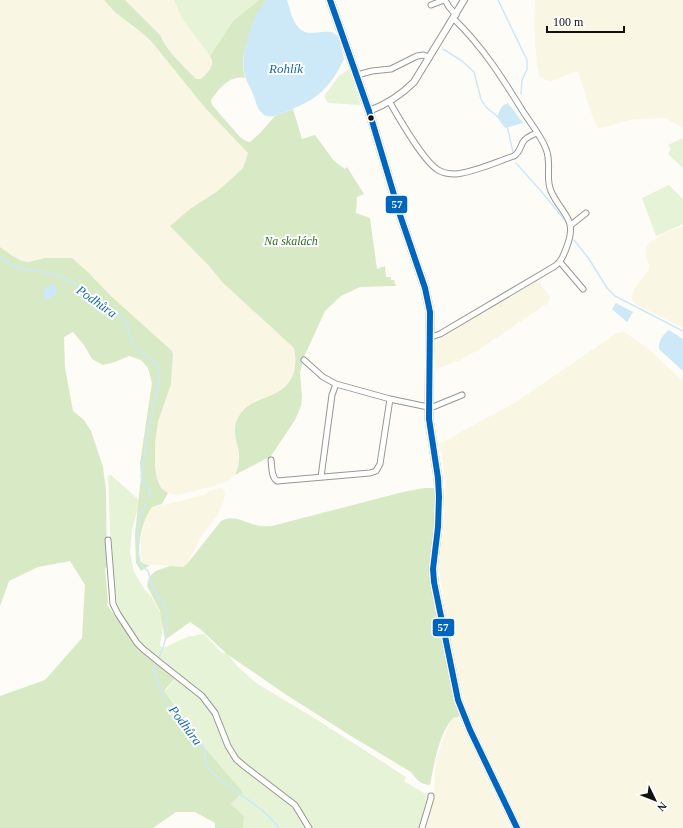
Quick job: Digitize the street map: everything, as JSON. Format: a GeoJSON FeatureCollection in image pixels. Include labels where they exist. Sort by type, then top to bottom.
{"type":"FeatureCollection","features":[{"type":"Feature","properties":{"kind":"main road"},"geometry":{"type":"LineString","coordinates":[[330,0],[369,111],[400,216],[427,296],[431,319],[428,408],[439,497],[438,527],[433,569],[434,582],[458,700],[470,730],[516,828]]}},
{"type":"Feature","properties":{"kind":"street"},"geometry":{"type":"LineString","coordinates":[[431,5],[444,0],[455,17],[495,66],[545,146],[548,155],[548,180],[551,192],[571,225],[571,235],[560,262],[514,291],[440,334],[431,337]]}},
{"type":"Feature","properties":{"kind":"street"},"geometry":{"type":"LineString","coordinates":[[369,111],[389,101],[407,89],[414,82],[464,0]]}},
{"type":"Feature","properties":{"kind":"street"},"geometry":{"type":"LineString","coordinates":[[357,75],[372,71],[391,69],[418,56],[429,58]]}},
{"type":"Feature","properties":{"kind":"street"},"geometry":{"type":"LineString","coordinates":[[389,101],[428,161],[437,170],[446,173],[457,174],[469,171],[514,156],[519,152],[523,142],[526,139],[537,133]]}},
{"type":"Feature","properties":{"kind":"street"},"geometry":{"type":"LineString","coordinates":[[571,225],[586,213]]}},
{"type":"Feature","properties":{"kind":"street"},"geometry":{"type":"LineString","coordinates":[[560,262],[583,290]]}},
{"type":"Feature","properties":{"kind":"street"},"geometry":{"type":"LineString","coordinates":[[304,360],[323,377],[336,384],[428,408],[462,395]]}},
{"type":"Feature","properties":{"kind":"street"},"geometry":{"type":"LineString","coordinates":[[322,477],[332,395],[336,384]]}},
{"type":"Feature","properties":{"kind":"street"},"geometry":{"type":"LineString","coordinates":[[271,460],[273,476],[277,481],[370,473],[378,470],[390,399]]}},
{"type":"Feature","properties":{"kind":"street"},"geometry":{"type":"LineString","coordinates":[[108,540],[113,604],[137,643],[202,696],[215,713],[228,746],[236,759],[294,805],[309,828]]}},
{"type":"Feature","properties":{"kind":"street"},"geometry":{"type":"LineString","coordinates":[[422,828],[431,796]]}},
{"type":"Feature","properties":{"kind":"shaded area"},"geometry":{"type":"Polygon","coordinates":[[[0,0],[104,0],[126,22],[151,41],[206,109],[248,153],[243,168],[229,181],[171,226],[210,267],[222,282],[294,348],[296,363],[291,379],[277,393],[253,402],[237,448],[239,459],[238,467],[230,480],[211,487],[178,495],[168,493],[161,488],[157,479],[155,467],[155,443],[158,422],[171,384],[173,354],[171,350],[111,296],[72,258],[44,258],[29,262],[22,261],[0,247],[0,0]]]}},
{"type":"Feature","properties":{"kind":"shaded area"},"geometry":{"type":"Polygon","coordinates":[[[125,0],[174,0],[182,19],[212,58],[212,66],[205,75],[201,79],[196,79],[169,51],[161,36],[125,0]]]}},
{"type":"Feature","properties":{"kind":"shaded area"},"geometry":{"type":"Polygon","coordinates":[[[535,0],[683,0],[683,128],[667,119],[659,118],[630,120],[598,128],[594,121],[578,72],[574,72],[551,81],[545,80],[539,76],[534,28],[535,0]]]}},
{"type":"Feature","properties":{"kind":"shaded area"},"geometry":{"type":"Polygon","coordinates":[[[683,226],[683,328],[639,306],[633,302],[631,298],[634,289],[649,269],[646,256],[646,247],[648,244],[662,234],[683,226]]]}},
{"type":"Feature","properties":{"kind":"shaded area"},"geometry":{"type":"Polygon","coordinates":[[[538,280],[550,297],[548,303],[478,350],[458,361],[436,369],[434,346],[442,336],[538,280]]]}},
{"type":"Feature","properties":{"kind":"shaded area"},"geometry":{"type":"Polygon","coordinates":[[[624,332],[646,347],[683,381],[683,828],[523,828],[473,723],[464,699],[455,667],[439,570],[439,559],[444,526],[446,480],[439,444],[516,402],[617,333],[624,332]]]}},
{"type":"Feature","properties":{"kind":"shaded area"},"geometry":{"type":"Polygon","coordinates":[[[223,488],[225,492],[224,501],[216,517],[201,537],[187,564],[183,567],[144,564],[140,561],[141,537],[147,514],[152,507],[204,495],[209,491],[223,488]]]}},
{"type":"Feature","properties":{"kind":"shaded area"},"geometry":{"type":"Polygon","coordinates":[[[454,717],[459,719],[510,828],[426,828],[434,795],[436,761],[450,722],[454,717]]]}},
{"type":"Feature","properties":{"kind":"green space","name":"Na skalách"},"geometry":{"type":"Polygon","coordinates":[[[104,0],[125,0],[161,36],[171,53],[196,79],[201,79],[209,71],[212,65],[212,59],[210,56],[233,21],[259,0],[267,0],[245,48],[243,68],[245,78],[234,79],[225,84],[211,100],[212,105],[240,137],[250,142],[275,116],[293,109],[302,139],[315,135],[334,161],[345,169],[347,167],[364,194],[357,197],[356,213],[370,218],[377,269],[385,266],[386,277],[391,277],[391,280],[394,280],[396,286],[360,287],[341,296],[325,311],[304,357],[300,373],[302,397],[301,406],[295,420],[271,456],[235,475],[239,462],[235,433],[238,418],[245,408],[276,393],[291,380],[295,368],[294,348],[222,282],[210,267],[170,226],[190,209],[216,192],[243,168],[248,153],[206,109],[151,41],[115,12],[104,0]]]}},
{"type":"Feature","properties":{"kind":"green space"},"geometry":{"type":"Polygon","coordinates":[[[174,0],[259,0],[233,21],[210,56],[182,19],[174,0]]]}},
{"type":"Feature","properties":{"kind":"green space"},"geometry":{"type":"Polygon","coordinates":[[[349,69],[361,105],[328,103],[324,96],[339,76],[349,69]]]}},
{"type":"Feature","properties":{"kind":"green space"},"geometry":{"type":"Polygon","coordinates":[[[683,138],[683,168],[668,154],[671,149],[668,145],[683,138]]]}},
{"type":"Feature","properties":{"kind":"green space"},"geometry":{"type":"Polygon","coordinates":[[[669,185],[683,199],[683,224],[656,236],[642,198],[669,185]]]}},
{"type":"Feature","properties":{"kind":"green space"},"geometry":{"type":"Polygon","coordinates":[[[0,247],[22,261],[29,262],[44,258],[72,258],[111,296],[171,350],[173,354],[171,384],[158,422],[155,443],[155,467],[157,479],[161,488],[168,493],[162,504],[152,507],[145,519],[141,533],[139,554],[140,561],[144,564],[150,565],[141,571],[136,563],[135,534],[141,477],[140,463],[152,383],[148,368],[141,360],[129,356],[103,365],[92,359],[84,345],[73,332],[64,337],[65,368],[73,411],[84,420],[91,431],[103,467],[106,490],[107,567],[105,568],[108,601],[107,605],[138,648],[175,678],[164,691],[206,749],[243,792],[231,804],[244,816],[243,828],[215,828],[215,823],[195,812],[176,812],[153,828],[0,828],[0,696],[45,680],[82,638],[85,585],[70,561],[38,567],[9,581],[0,606],[0,247]]]}},
{"type":"Feature","properties":{"kind":"green space"},"geometry":{"type":"Polygon","coordinates":[[[111,475],[140,501],[132,530],[130,552],[134,572],[145,590],[151,596],[162,616],[163,626],[160,645],[163,648],[187,637],[204,634],[223,654],[226,652],[236,665],[256,683],[316,719],[406,777],[404,781],[429,796],[425,815],[420,828],[243,828],[244,816],[231,804],[243,792],[206,749],[163,691],[167,689],[179,673],[145,649],[118,609],[111,560],[108,476],[111,475]]]}},
{"type":"Feature","properties":{"kind":"green space"},"geometry":{"type":"Polygon","coordinates":[[[424,488],[434,488],[437,491],[433,562],[460,708],[460,714],[457,718],[454,717],[444,731],[435,758],[430,785],[421,783],[411,772],[285,694],[227,654],[199,628],[190,622],[165,640],[160,611],[147,586],[148,580],[156,571],[170,566],[183,567],[187,564],[221,521],[234,518],[258,526],[272,526],[403,492],[424,488]]]}},
{"type":"Feature","properties":{"kind":"water","name":"Rohlík"},"geometry":{"type":"Polygon","coordinates":[[[267,0],[287,0],[295,23],[304,32],[331,32],[335,34],[338,37],[344,59],[333,79],[320,93],[296,108],[270,117],[258,109],[244,71],[244,54],[249,33],[257,14],[267,0]]]}},
{"type":"Feature","properties":{"kind":"water"},"geometry":{"type":"Polygon","coordinates":[[[508,103],[523,123],[505,128],[497,117],[502,106],[508,103]]]}},
{"type":"Feature","properties":{"kind":"water"},"geometry":{"type":"Polygon","coordinates":[[[53,284],[55,285],[57,293],[49,299],[44,299],[43,289],[53,284]]]}},
{"type":"Feature","properties":{"kind":"water"},"geometry":{"type":"Polygon","coordinates":[[[616,303],[633,312],[627,322],[612,309],[616,303]]]}},
{"type":"Feature","properties":{"kind":"water"},"geometry":{"type":"Polygon","coordinates":[[[669,330],[683,339],[683,371],[659,349],[661,338],[669,330]]]}},
{"type":"Feature","properties":{"kind":"waterway"},"geometry":{"type":"LineString","coordinates":[[498,0],[527,60],[527,69],[522,80],[521,94]]}},
{"type":"Feature","properties":{"kind":"waterway"},"geometry":{"type":"LineString","coordinates":[[443,49],[462,61],[474,72],[481,99],[485,106],[499,118]]}},
{"type":"Feature","properties":{"kind":"waterway"},"geometry":{"type":"LineString","coordinates":[[507,126],[513,152]]}},
{"type":"Feature","properties":{"kind":"waterway"},"geometry":{"type":"LineString","coordinates":[[516,163],[568,224]]}},
{"type":"Feature","properties":{"kind":"waterway"},"geometry":{"type":"LineString","coordinates":[[574,240],[589,259],[607,288],[615,296],[683,331]]}},
{"type":"Feature","properties":{"kind":"waterway","name":"Podhůra"},"geometry":{"type":"LineString","coordinates":[[0,257],[18,268],[60,276],[114,310],[125,321],[133,344],[156,365],[159,378],[158,386],[141,477],[144,483],[149,487],[149,498]]}},
{"type":"Feature","properties":{"kind":"waterway","name":"Podhůra"},"geometry":{"type":"LineString","coordinates":[[146,504],[140,519],[138,534],[140,565],[149,574],[153,588],[166,611],[168,624],[166,638],[159,658]]}},
{"type":"Feature","properties":{"kind":"waterway","name":"Podhůra"},"geometry":{"type":"LineString","coordinates":[[155,664],[155,675],[167,704],[191,730],[203,746],[207,767],[217,777],[263,811],[279,828]]}},
{"type":"Feature","properties":{"kind":"transit line","name":"57"},"geometry":{"type":"LineString","coordinates":[[330,0],[369,111],[400,215],[425,288],[430,312],[429,419],[438,478],[439,497],[438,527],[433,569],[434,582],[458,700],[470,730],[517,828]]}}]}
